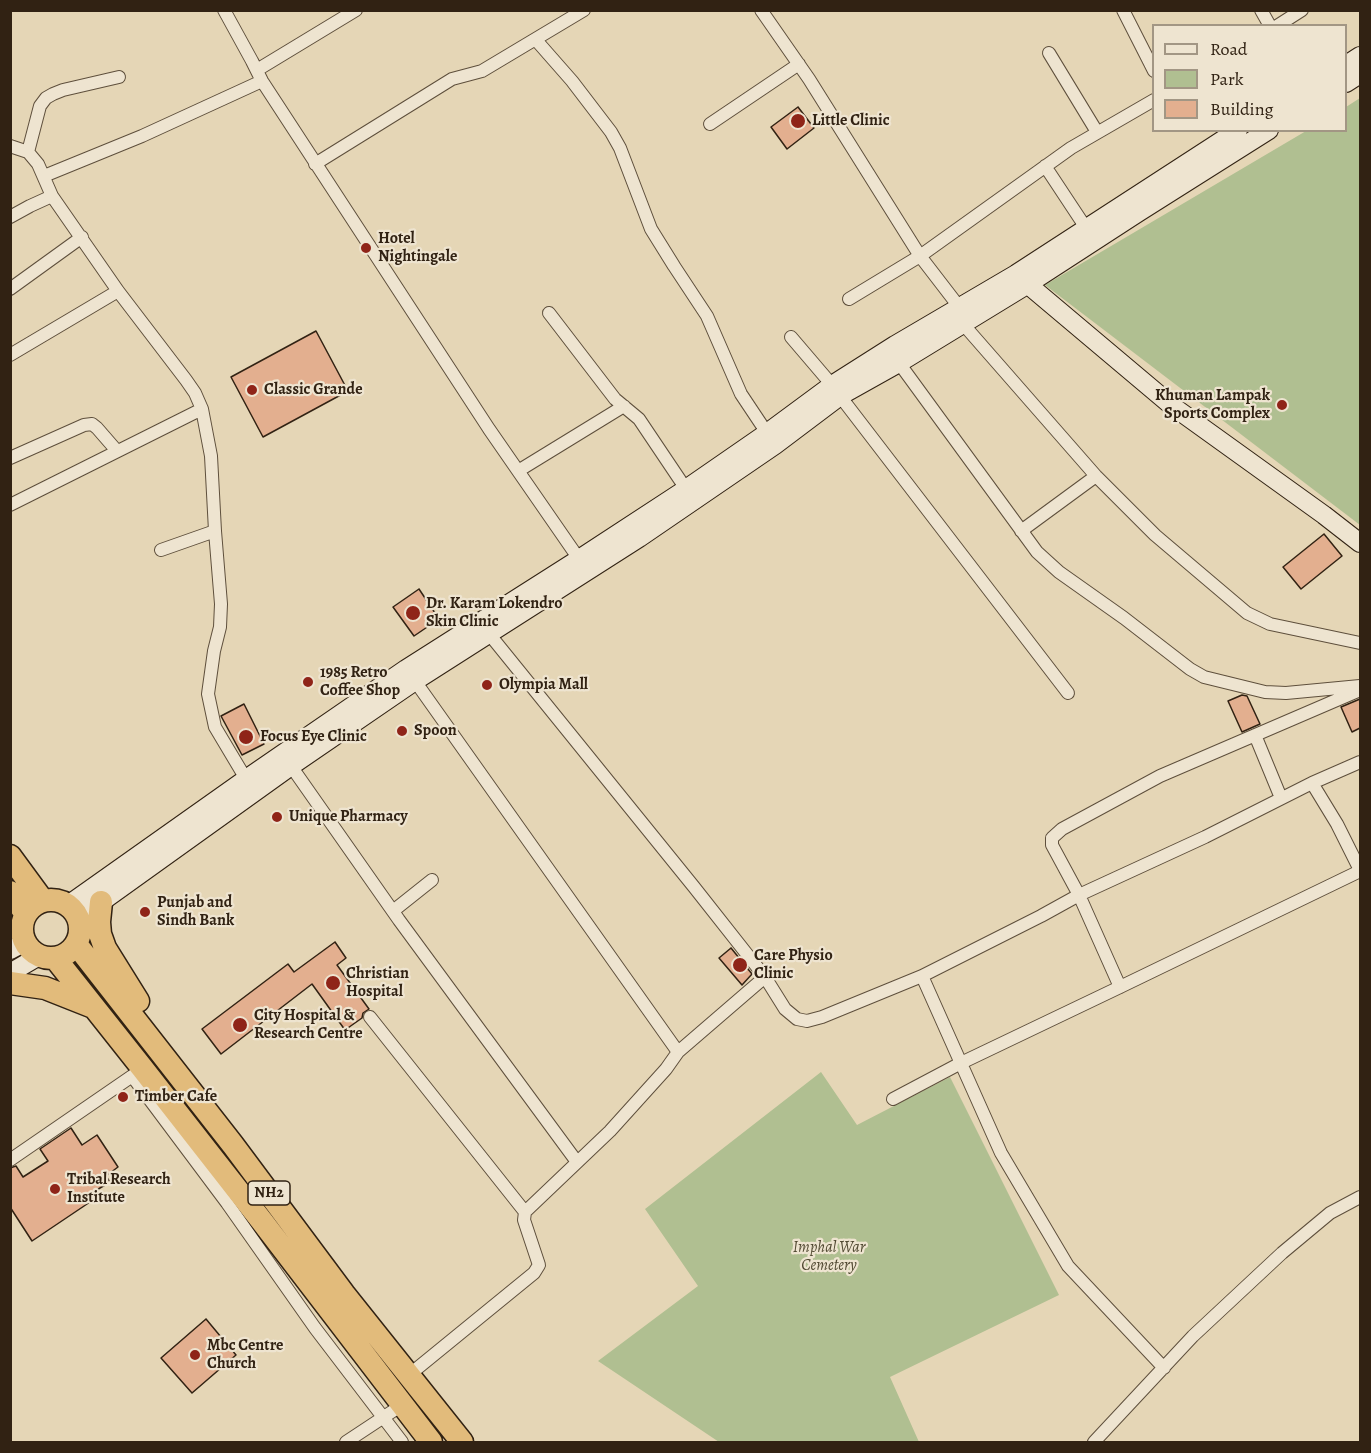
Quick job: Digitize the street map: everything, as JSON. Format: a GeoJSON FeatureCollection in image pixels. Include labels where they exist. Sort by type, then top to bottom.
{"type":"FeatureCollection","features":[{"type":"Feature","properties":{"kind":"highway"},"geometry":{"type":"LineString","coordinates":[[10,856],[35,907]]}},
{"type":"Feature","properties":{"kind":"highway"},"geometry":{"type":"LineString","coordinates":[[10,892],[35,907]]}},
{"type":"Feature","properties":{"kind":"highway"},"geometry":{"type":"LineString","coordinates":[[52,900],[60,901],[74,911],[81,927],[80,936],[71,951],[63,956],[32,951],[22,932],[22,923],[35,907],[52,900]]}},
{"type":"Feature","properties":{"kind":"highway"},"geometry":{"type":"LineString","coordinates":[[101,902],[100,934],[105,948],[144,1012],[162,1052]]}},
{"type":"Feature","properties":{"kind":"highway","name":"NH2"},"geometry":{"type":"LineString","coordinates":[[76,944],[162,1052],[344,1294],[462,1443]]}},
{"type":"Feature","properties":{"kind":"highway","name":"NH2"},"geometry":{"type":"LineString","coordinates":[[32,951],[95,1008],[138,1072],[261,1220],[393,1411],[431,1443]]}},
{"type":"Feature","properties":{"kind":"highway"},"geometry":{"type":"LineString","coordinates":[[10,983],[45,988],[95,1008]]}},
{"type":"Feature","properties":{"kind":"main road"},"geometry":{"type":"LineString","coordinates":[[1347,64],[1360,56]]}},
{"type":"Feature","properties":{"kind":"main road"},"geometry":{"type":"LineString","coordinates":[[1347,82],[1360,74]]}},
{"type":"Feature","properties":{"kind":"main road"},"geometry":{"type":"LineString","coordinates":[[1021,279],[1086,228],[1235,132]]}},
{"type":"Feature","properties":{"kind":"main road"},"geometry":{"type":"LineString","coordinates":[[836,391],[899,363],[961,316],[1139,212],[1266,132]]}},
{"type":"Feature","properties":{"kind":"main road"},"geometry":{"type":"LineString","coordinates":[[1021,279],[1171,405],[1360,543]]}},
{"type":"Feature","properties":{"kind":"main road"},"geometry":{"type":"LineString","coordinates":[[74,911],[246,779],[406,669],[639,538],[895,345],[961,316]]}},
{"type":"Feature","properties":{"kind":"main road"},"geometry":{"type":"LineString","coordinates":[[74,911],[101,902],[291,766],[490,634],[579,560],[686,489],[771,439]]}},
{"type":"Feature","properties":{"kind":"main road"},"geometry":{"type":"LineString","coordinates":[[10,973],[32,951]]}},
{"type":"Feature","properties":{"kind":"street"},"geometry":{"type":"LineString","coordinates":[[224,10],[259,76],[315,164],[579,560]]}},
{"type":"Feature","properties":{"kind":"street"},"geometry":{"type":"LineString","coordinates":[[44,176],[152,131],[259,76],[356,10]]}},
{"type":"Feature","properties":{"kind":"street"},"geometry":{"type":"LineString","coordinates":[[315,164],[452,79],[482,71],[584,10]]}},
{"type":"Feature","properties":{"kind":"street"},"geometry":{"type":"LineString","coordinates":[[761,10],[799,64],[920,256],[961,316],[1096,476],[1155,535],[1247,613],[1270,624],[1360,643]]}},
{"type":"Feature","properties":{"kind":"street"},"geometry":{"type":"LineString","coordinates":[[1123,10],[1152,68]]}},
{"type":"Feature","properties":{"kind":"street"},"geometry":{"type":"LineString","coordinates":[[1261,10],[1269,24]]}},
{"type":"Feature","properties":{"kind":"street"},"geometry":{"type":"LineString","coordinates":[[1280,24],[1302,10]]}},
{"type":"Feature","properties":{"kind":"street"},"geometry":{"type":"LineString","coordinates":[[536,40],[572,81],[611,132],[620,148],[651,229],[707,316],[741,394],[771,439]]}},
{"type":"Feature","properties":{"kind":"street"},"geometry":{"type":"LineString","coordinates":[[1048,53],[1097,132]]}},
{"type":"Feature","properties":{"kind":"street"},"geometry":{"type":"LineString","coordinates":[[710,124],[799,64]]}},
{"type":"Feature","properties":{"kind":"street"},"geometry":{"type":"LineString","coordinates":[[28,152],[40,106],[46,98],[63,90],[119,77]]}},
{"type":"Feature","properties":{"kind":"street"},"geometry":{"type":"LineString","coordinates":[[849,299],[920,256],[1071,148],[1152,100]]}},
{"type":"Feature","properties":{"kind":"street"},"geometry":{"type":"LineString","coordinates":[[10,146],[28,152],[38,164],[52,196],[118,291],[186,380],[202,409],[211,456],[221,604],[220,627],[208,694],[214,727],[246,779]]}},
{"type":"Feature","properties":{"kind":"street"},"geometry":{"type":"LineString","coordinates":[[1045,166],[1086,228]]}},
{"type":"Feature","properties":{"kind":"street"},"geometry":{"type":"LineString","coordinates":[[10,217],[52,196]]}},
{"type":"Feature","properties":{"kind":"street"},"geometry":{"type":"LineString","coordinates":[[10,289],[82,237]]}},
{"type":"Feature","properties":{"kind":"street"},"geometry":{"type":"LineString","coordinates":[[10,355],[118,291]]}},
{"type":"Feature","properties":{"kind":"street"},"geometry":{"type":"LineString","coordinates":[[549,313],[611,393],[639,419],[686,489]]}},
{"type":"Feature","properties":{"kind":"street"},"geometry":{"type":"LineString","coordinates":[[791,337],[836,391],[1068,693]]}},
{"type":"Feature","properties":{"kind":"street"},"geometry":{"type":"LineString","coordinates":[[899,363],[1037,552],[1059,572],[1190,669],[1204,677],[1265,692],[1286,693],[1360,688]]}},
{"type":"Feature","properties":{"kind":"street"},"geometry":{"type":"LineString","coordinates":[[519,471],[624,406]]}},
{"type":"Feature","properties":{"kind":"street"},"geometry":{"type":"LineString","coordinates":[[10,505],[202,409]]}},
{"type":"Feature","properties":{"kind":"street"},"geometry":{"type":"LineString","coordinates":[[10,458],[84,425],[92,424],[117,451]]}},
{"type":"Feature","properties":{"kind":"street"},"geometry":{"type":"LineString","coordinates":[[1021,531],[1096,476]]}},
{"type":"Feature","properties":{"kind":"street"},"geometry":{"type":"LineString","coordinates":[[161,550],[215,531]]}},
{"type":"Feature","properties":{"kind":"street"},"geometry":{"type":"LineString","coordinates":[[490,634],[765,977],[785,1009],[796,1019],[807,1021],[922,976],[1079,895],[1360,762]]}},
{"type":"Feature","properties":{"kind":"street"},"geometry":{"type":"LineString","coordinates":[[416,681],[678,1052]]}},
{"type":"Feature","properties":{"kind":"street"},"geometry":{"type":"LineString","coordinates":[[1120,987],[1079,895],[1052,845],[1052,838],[1056,833],[1160,776],[1360,688]]}},
{"type":"Feature","properties":{"kind":"street"},"geometry":{"type":"LineString","coordinates":[[1254,735],[1281,798]]}},
{"type":"Feature","properties":{"kind":"street"},"geometry":{"type":"LineString","coordinates":[[291,766],[393,911],[577,1162]]}},
{"type":"Feature","properties":{"kind":"street"},"geometry":{"type":"LineString","coordinates":[[893,1100],[961,1063],[1360,871],[1337,824],[1312,783]]}},
{"type":"Feature","properties":{"kind":"street"},"geometry":{"type":"LineString","coordinates":[[393,911],[432,880]]}},
{"type":"Feature","properties":{"kind":"street"},"geometry":{"type":"LineString","coordinates":[[922,976],[1001,1153],[1068,1266],[1164,1368]]}},
{"type":"Feature","properties":{"kind":"street"},"geometry":{"type":"LineString","coordinates":[[409,1375],[534,1273],[539,1265],[538,1257],[524,1220],[525,1212],[618,1122],[666,1069],[678,1052],[765,977]]}},
{"type":"Feature","properties":{"kind":"street"},"geometry":{"type":"LineString","coordinates":[[370,1017],[525,1212]]}},
{"type":"Feature","properties":{"kind":"street"},"geometry":{"type":"LineString","coordinates":[[10,1160],[138,1072]]}},
{"type":"Feature","properties":{"kind":"street"},"geometry":{"type":"LineString","coordinates":[[1094,1443],[1193,1336],[1282,1252],[1330,1213],[1360,1197]]}},
{"type":"Feature","properties":{"kind":"street"},"geometry":{"type":"LineString","coordinates":[[346,1443],[393,1411],[402,1443]]}},
{"type":"Feature","properties":{"kind":"green space","name":"Khuman Lampak Sports Complex"},"geometry":{"type":"Polygon","coordinates":[[[1360,98],[1360,525],[1045,285],[1304,132],[1347,132],[1347,106],[1360,98]]]}},
{"type":"Feature","properties":{"kind":"green space","name":"Imphal War Cemetery"},"geometry":{"type":"Polygon","coordinates":[[[821,1072],[857,1125],[950,1077],[1059,1295],[890,1377],[919,1442],[719,1442],[598,1361],[698,1286],[645,1209],[821,1072]]]}},
{"type":"Feature","properties":{"kind":"building"},"geometry":{"type":"Polygon","coordinates":[[[798,107],[814,128],[787,149],[771,127],[798,107]]]}},
{"type":"Feature","properties":{"kind":"building"},"geometry":{"type":"Polygon","coordinates":[[[316,331],[348,391],[263,437],[231,377],[316,331]]]}},
{"type":"Feature","properties":{"kind":"building"},"geometry":{"type":"Polygon","coordinates":[[[1324,534],[1342,556],[1301,589],[1283,567],[1324,534]]]}},
{"type":"Feature","properties":{"kind":"building"},"geometry":{"type":"Polygon","coordinates":[[[419,589],[439,619],[414,636],[393,607],[419,589]]]}},
{"type":"Feature","properties":{"kind":"building"},"geometry":{"type":"Polygon","coordinates":[[[1242,695],[1247,696],[1260,724],[1242,732],[1228,701],[1242,695]]]}},
{"type":"Feature","properties":{"kind":"building"},"geometry":{"type":"Polygon","coordinates":[[[1360,699],[1360,728],[1352,732],[1341,707],[1360,699]]]}},
{"type":"Feature","properties":{"kind":"building"},"geometry":{"type":"Polygon","coordinates":[[[244,704],[264,744],[242,755],[221,716],[244,704]]]}},
{"type":"Feature","properties":{"kind":"building"},"geometry":{"type":"Polygon","coordinates":[[[335,942],[346,958],[337,965],[369,1009],[363,1013],[362,1018],[345,1030],[312,984],[221,1054],[202,1029],[288,964],[294,972],[335,942]]]}},
{"type":"Feature","properties":{"kind":"building"},"geometry":{"type":"Polygon","coordinates":[[[731,948],[752,974],[742,985],[719,958],[731,948]]]}},
{"type":"Feature","properties":{"kind":"building"},"geometry":{"type":"Polygon","coordinates":[[[71,1128],[82,1145],[97,1135],[118,1167],[106,1176],[110,1182],[90,1194],[93,1200],[32,1241],[10,1207],[10,1168],[16,1166],[23,1177],[48,1161],[40,1149],[71,1128]]]}},
{"type":"Feature","properties":{"kind":"building"},"geometry":{"type":"Polygon","coordinates":[[[206,1319],[236,1355],[192,1393],[161,1358],[206,1319]]]}},
{"type":"Feature","properties":{"kind":"place","name":"Little Clinic"},"geometry":{"type":"Point","coordinates":[798,121]}},
{"type":"Feature","properties":{"kind":"place","name":"Hotel Nightingale"},"geometry":{"type":"Point","coordinates":[366,248]}},
{"type":"Feature","properties":{"kind":"place","name":"Classic Grande"},"geometry":{"type":"Point","coordinates":[252,390]}},
{"type":"Feature","properties":{"kind":"place","name":"Khuman Lampak Sports Complex"},"geometry":{"type":"Point","coordinates":[1282,405]}},
{"type":"Feature","properties":{"kind":"place","name":"Dr. Karam Lokendro Skin Clinic"},"geometry":{"type":"Point","coordinates":[413,613]}},
{"type":"Feature","properties":{"kind":"place","name":"1985 Retro Coffee Shop"},"geometry":{"type":"Point","coordinates":[308,682]}},
{"type":"Feature","properties":{"kind":"place","name":"Olympia Mall"},"geometry":{"type":"Point","coordinates":[487,685]}},
{"type":"Feature","properties":{"kind":"place","name":"Spoon"},"geometry":{"type":"Point","coordinates":[402,731]}},
{"type":"Feature","properties":{"kind":"place","name":"Focus Eye Clinic"},"geometry":{"type":"Point","coordinates":[246,737]}},
{"type":"Feature","properties":{"kind":"place","name":"Unique Pharmacy"},"geometry":{"type":"Point","coordinates":[277,817]}},
{"type":"Feature","properties":{"kind":"place","name":"Punjab and Sindh Bank"},"geometry":{"type":"Point","coordinates":[145,912]}},
{"type":"Feature","properties":{"kind":"place","name":"Care Physio Clinic"},"geometry":{"type":"Point","coordinates":[740,965]}},
{"type":"Feature","properties":{"kind":"place","name":"Christian Hospital"},"geometry":{"type":"Point","coordinates":[333,983]}},
{"type":"Feature","properties":{"kind":"place","name":"City Hospital & Research Centre"},"geometry":{"type":"Point","coordinates":[240,1025]}},
{"type":"Feature","properties":{"kind":"place","name":"Timber Cafe"},"geometry":{"type":"Point","coordinates":[123,1097]}},
{"type":"Feature","properties":{"kind":"place","name":"Tribal Research Institute"},"geometry":{"type":"Point","coordinates":[55,1189]}},
{"type":"Feature","properties":{"kind":"place","name":"Mbc Centre Church"},"geometry":{"type":"Point","coordinates":[195,1355]}}]}
